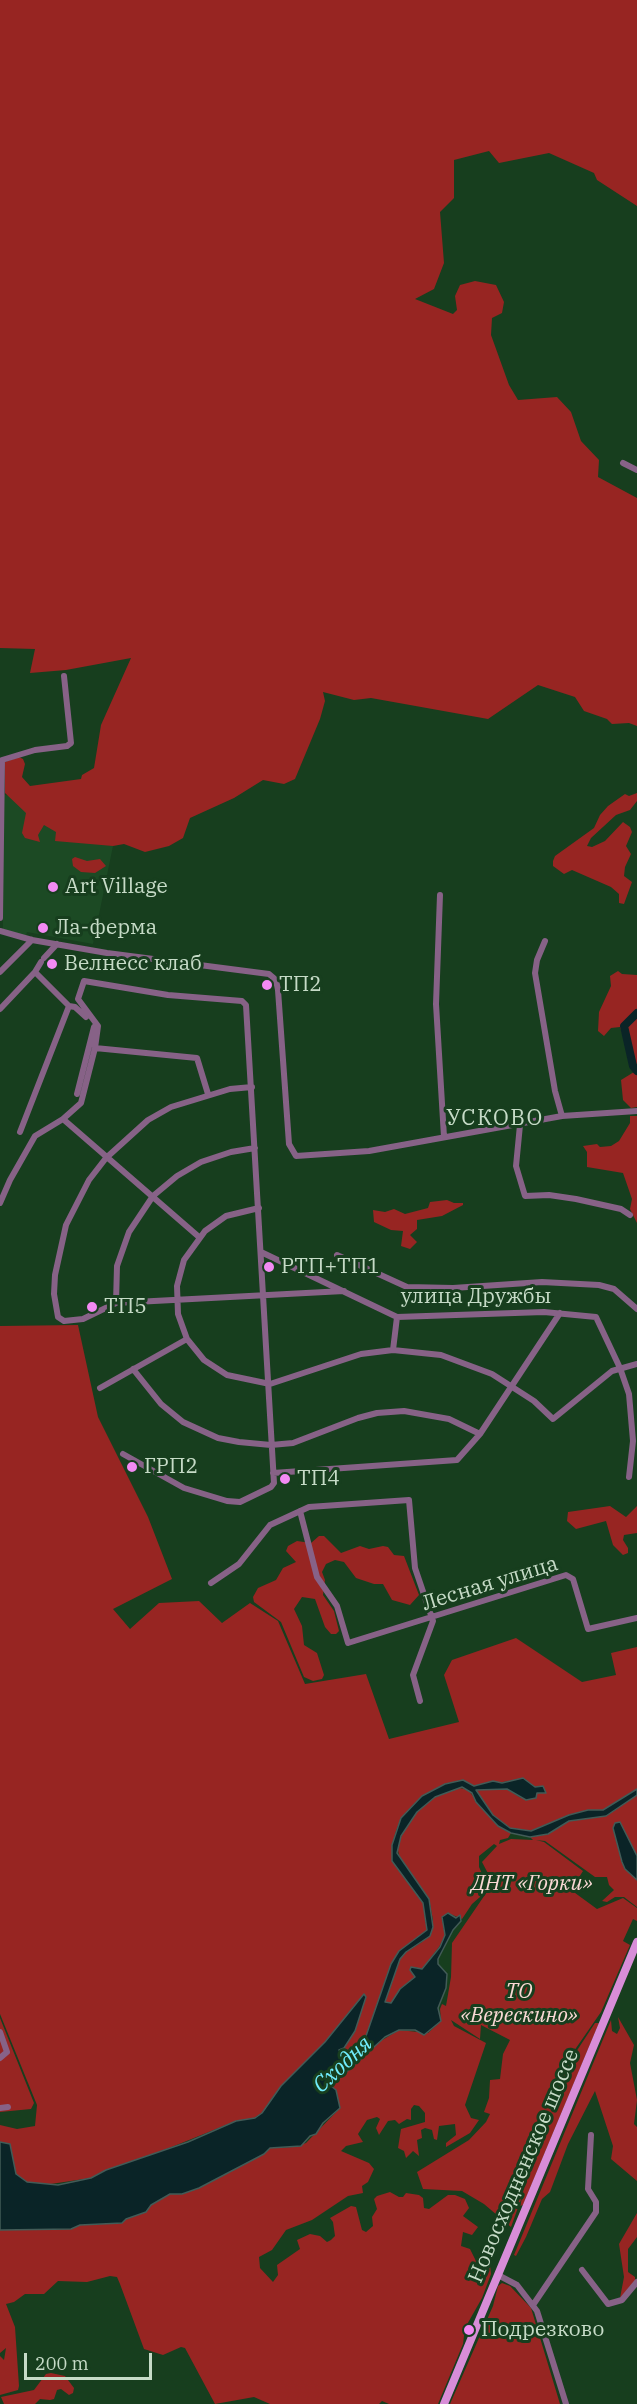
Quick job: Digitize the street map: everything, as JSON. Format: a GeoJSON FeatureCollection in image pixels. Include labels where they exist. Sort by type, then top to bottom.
{"type":"FeatureCollection","features":[{"type":"Feature","properties":{"kind":"main road","name":"Новосходненское шоссе"},"geometry":{"type":"LineString","coordinates":[[444,2404],[637,1944]]}},
{"type":"Feature","properties":{"kind":"street"},"geometry":{"type":"LineString","coordinates":[[623,463],[637,470]]}},
{"type":"Feature","properties":{"kind":"street"},"geometry":{"type":"LineString","coordinates":[[0,918],[2,760],[35,750],[67,746],[71,743],[64,676]]}},
{"type":"Feature","properties":{"kind":"street"},"geometry":{"type":"LineString","coordinates":[[440,895],[436,1004],[444,1137]]}},
{"type":"Feature","properties":{"kind":"street"},"geometry":{"type":"LineString","coordinates":[[0,931],[32,940],[157,961],[270,974],[276,980],[278,990],[289,1144],[296,1156],[369,1151],[562,1116],[637,1111]]}},
{"type":"Feature","properties":{"kind":"street"},"geometry":{"type":"LineString","coordinates":[[0,972],[32,940]]}},
{"type":"Feature","properties":{"kind":"street"},"geometry":{"type":"LineString","coordinates":[[545,941],[536,965],[537,989],[555,1091],[562,1116]]}},
{"type":"Feature","properties":{"kind":"street"},"geometry":{"type":"LineString","coordinates":[[0,1010],[57,944]]}},
{"type":"Feature","properties":{"kind":"street"},"geometry":{"type":"LineString","coordinates":[[35,972],[69,1006],[81,1011],[94,1027],[77,1094]]}},
{"type":"Feature","properties":{"kind":"street"},"geometry":{"type":"LineString","coordinates":[[0,1201],[35,1136],[63,1119],[81,1103],[95,1048],[98,1026],[78,999],[84,981],[168,995],[242,1001],[246,1005],[274,1483],[271,1487],[240,1502],[227,1501],[173,1483],[123,1454]]}},
{"type":"Feature","properties":{"kind":"street"},"geometry":{"type":"LineString","coordinates":[[20,1132],[69,1006]]}},
{"type":"Feature","properties":{"kind":"street"},"geometry":{"type":"LineString","coordinates":[[95,1048],[197,1058],[208,1094]]}},
{"type":"Feature","properties":{"kind":"street"},"geometry":{"type":"LineString","coordinates":[[252,1087],[208,1094],[171,1107],[148,1120],[106,1158],[89,1180],[66,1225],[55,1275],[54,1294],[58,1317],[64,1321],[83,1319],[116,1303],[344,1291]]}},
{"type":"Feature","properties":{"kind":"street"},"geometry":{"type":"LineString","coordinates":[[63,1119],[199,1237]]}},
{"type":"Feature","properties":{"kind":"street"},"geometry":{"type":"LineString","coordinates":[[520,1125],[516,1166],[525,1196],[549,1195],[576,1199],[621,1209],[630,1215]]}},
{"type":"Feature","properties":{"kind":"street"},"geometry":{"type":"LineString","coordinates":[[116,1303],[117,1266],[129,1232],[153,1196],[177,1176],[201,1162],[231,1152],[255,1148]]}},
{"type":"Feature","properties":{"kind":"street"},"geometry":{"type":"LineString","coordinates":[[259,1208],[226,1216],[199,1237],[179,1272],[176,1300],[187,1339],[194,1350],[215,1369],[237,1379],[270,1384],[337,1360],[393,1350],[458,1359],[513,1386],[553,1419],[620,1368],[637,1364]]}},
{"type":"Feature","properties":{"kind":"street","name":"улица Дружбы"},"geometry":{"type":"LineString","coordinates":[[261,1252],[397,1317],[560,1313],[596,1317],[620,1368],[632,1418],[633,1441],[629,1477]]}},
{"type":"Feature","properties":{"kind":"street"},"geometry":{"type":"LineString","coordinates":[[337,1255],[407,1287],[453,1288],[542,1282],[599,1285],[614,1289],[637,1310]]}},
{"type":"Feature","properties":{"kind":"street"},"geometry":{"type":"LineString","coordinates":[[273,1473],[457,1460],[480,1434],[560,1313]]}},
{"type":"Feature","properties":{"kind":"street"},"geometry":{"type":"LineString","coordinates":[[393,1350],[397,1317]]}},
{"type":"Feature","properties":{"kind":"street"},"geometry":{"type":"LineString","coordinates":[[100,1388],[187,1339]]}},
{"type":"Feature","properties":{"kind":"street"},"geometry":{"type":"LineString","coordinates":[[133,1369],[161,1404],[183,1422],[218,1437],[271,1445],[314,1437],[377,1413],[404,1411],[440,1417],[480,1434]]}},
{"type":"Feature","properties":{"kind":"street"},"geometry":{"type":"LineString","coordinates":[[211,1583],[239,1564],[264,1529],[300,1511],[319,1505],[409,1500],[415,1568],[432,1618],[430,1633],[413,1675],[420,1701]]}},
{"type":"Feature","properties":{"kind":"street","name":"Лесная улица"},"geometry":{"type":"LineString","coordinates":[[300,1511],[317,1577],[337,1606],[345,1640],[350,1643],[566,1575],[573,1579],[588,1629],[637,1618]]}},
{"type":"Feature","properties":{"kind":"street"},"geometry":{"type":"LineString","coordinates":[[0,2031],[7,2052],[0,2058]]}},
{"type":"Feature","properties":{"kind":"street"},"geometry":{"type":"LineString","coordinates":[[0,2108],[8,2107]]}},
{"type":"Feature","properties":{"kind":"street"},"geometry":{"type":"LineString","coordinates":[[533,2305],[596,2212],[597,2205],[588,2189],[591,2135]]}},
{"type":"Feature","properties":{"kind":"street"},"geometry":{"type":"LineString","coordinates":[[582,2270],[608,2304],[622,2300],[637,2283]]}},
{"type":"Feature","properties":{"kind":"street"},"geometry":{"type":"LineString","coordinates":[[498,2275],[517,2285],[540,2317],[566,2404]]}},
{"type":"Feature","properties":{"kind":"shaded area","name":"Art Village"},"geometry":{"type":"Polygon","coordinates":[[[3,794],[94,821],[113,846],[93,944],[27,932],[26,936],[3,929],[3,794]]]}},
{"type":"Feature","properties":{"kind":"green space"},"geometry":{"type":"Polygon","coordinates":[[[0,0],[637,0],[637,206],[597,180],[594,173],[549,153],[499,163],[489,151],[454,160],[454,198],[440,212],[444,263],[434,289],[415,299],[453,314],[457,310],[455,296],[460,285],[475,281],[496,285],[504,302],[502,313],[492,318],[491,335],[509,385],[518,400],[557,397],[571,412],[581,441],[599,460],[598,477],[637,498],[637,726],[629,723],[612,724],[607,719],[584,711],[575,697],[538,685],[488,719],[371,698],[354,700],[323,692],[325,701],[320,719],[295,779],[284,784],[263,780],[234,798],[190,818],[183,838],[169,846],[145,852],[124,844],[113,846],[55,841],[56,832],[44,825],[38,835],[40,842],[25,838],[22,833],[26,813],[5,793],[5,762],[19,757],[23,759],[25,764],[22,777],[30,786],[81,779],[82,775],[94,768],[101,725],[131,658],[66,670],[30,673],[35,649],[0,648],[0,0]]]}},
{"type":"Feature","properties":{"kind":"green space"},"geometry":{"type":"Polygon","coordinates":[[[637,793],[637,801],[630,810],[616,815],[591,838],[587,846],[592,847],[605,841],[623,822],[630,827],[632,832],[626,846],[631,854],[624,876],[632,882],[624,904],[619,903],[619,894],[611,887],[572,870],[564,874],[553,866],[553,861],[555,856],[594,828],[600,815],[608,806],[625,794],[629,796],[637,793]]]}},
{"type":"Feature","properties":{"kind":"green space"},"geometry":{"type":"Polygon","coordinates":[[[75,857],[87,861],[100,859],[106,866],[95,873],[81,872],[73,866],[72,859],[75,857]]]}},
{"type":"Feature","properties":{"kind":"green space"},"geometry":{"type":"Polygon","coordinates":[[[618,971],[622,974],[637,975],[637,1066],[628,1037],[623,1036],[620,1027],[611,1028],[604,1036],[598,1031],[599,1012],[611,986],[610,976],[618,971]]]}},
{"type":"Feature","properties":{"kind":"green space"},"geometry":{"type":"Polygon","coordinates":[[[634,1072],[637,1074],[637,1107],[631,1108],[623,1100],[621,1080],[634,1072]]]}},
{"type":"Feature","properties":{"kind":"green space"},"geometry":{"type":"Polygon","coordinates":[[[630,1116],[637,1116],[637,1223],[630,1209],[632,1199],[623,1173],[587,1167],[587,1152],[583,1146],[597,1144],[600,1147],[611,1146],[619,1141],[630,1123],[630,1116]]]}},
{"type":"Feature","properties":{"kind":"green space"},"geometry":{"type":"Polygon","coordinates":[[[447,1200],[463,1203],[463,1205],[442,1216],[417,1220],[417,1229],[410,1235],[417,1242],[410,1249],[401,1246],[403,1231],[391,1230],[374,1222],[373,1210],[385,1212],[394,1209],[405,1214],[428,1208],[430,1202],[447,1200]]]}},
{"type":"Feature","properties":{"kind":"green space"},"geometry":{"type":"Polygon","coordinates":[[[78,1325],[98,1417],[148,1517],[172,1579],[113,1609],[130,1629],[159,1603],[199,1601],[222,1623],[250,1603],[278,1621],[305,1684],[366,1674],[389,1739],[459,1722],[444,1675],[452,1660],[516,1638],[582,1682],[616,1675],[611,1653],[637,1647],[637,1789],[603,1810],[588,1810],[569,1815],[531,1831],[510,1828],[493,1815],[476,1790],[507,1789],[521,1798],[541,1792],[525,1779],[473,1786],[463,1780],[445,1784],[401,1818],[396,1831],[392,1845],[392,1861],[423,1903],[427,1930],[391,1964],[366,2036],[351,2055],[343,2058],[339,2050],[344,2048],[355,2031],[364,1994],[325,2042],[281,2086],[262,2113],[254,2118],[236,2121],[147,2157],[106,2170],[91,2178],[44,2185],[27,2182],[15,2174],[10,2145],[0,2142],[0,2125],[17,2129],[35,2126],[37,2105],[0,2014],[0,1326],[78,1325]]]}},
{"type":"Feature","properties":{"kind":"green space"},"geometry":{"type":"Polygon","coordinates":[[[610,1506],[626,1517],[637,1506],[637,1533],[624,1535],[623,1540],[628,1553],[623,1555],[613,1545],[606,1521],[576,1529],[567,1521],[568,1512],[610,1506]]]}},
{"type":"Feature","properties":{"kind":"green space"},"geometry":{"type":"Polygon","coordinates":[[[319,1536],[324,1536],[341,1553],[360,1546],[369,1549],[383,1546],[388,1547],[394,1555],[404,1556],[419,1595],[410,1605],[392,1600],[383,1584],[374,1584],[356,1578],[344,1562],[335,1560],[326,1564],[322,1572],[325,1580],[323,1595],[334,1611],[339,1631],[331,1634],[325,1627],[315,1599],[302,1597],[294,1609],[302,1626],[304,1645],[317,1653],[324,1675],[322,1679],[313,1681],[304,1677],[281,1622],[254,1602],[253,1597],[258,1588],[276,1580],[283,1568],[296,1562],[286,1551],[288,1546],[297,1541],[311,1543],[319,1536]]]}},
{"type":"Feature","properties":{"kind":"green space"},"geometry":{"type":"Polygon","coordinates":[[[456,1787],[468,1790],[498,1826],[511,1833],[508,1838],[500,1840],[499,1844],[511,1839],[533,1840],[530,1837],[548,1834],[569,1821],[584,1817],[606,1816],[637,1795],[637,1856],[620,1822],[613,1828],[625,1869],[637,1880],[637,1907],[624,1897],[615,1897],[607,1902],[602,1901],[614,1890],[609,1885],[607,1877],[595,1877],[545,1841],[536,1840],[544,1842],[583,1871],[571,1890],[597,1909],[623,1898],[637,1908],[637,1921],[633,1919],[623,1941],[630,1945],[601,2012],[574,2051],[574,2055],[595,2023],[599,2023],[523,2205],[520,2206],[524,2191],[511,2227],[484,2204],[462,2191],[423,2189],[417,2172],[469,2140],[486,2122],[490,2114],[484,2112],[489,2098],[490,2080],[500,2079],[503,2054],[510,2040],[481,2025],[480,2039],[451,2020],[454,2026],[486,2043],[465,2105],[471,2118],[479,2120],[470,2133],[446,2147],[446,2143],[456,2135],[455,2124],[439,2126],[437,2140],[434,2139],[432,2130],[425,2128],[421,2130],[422,2138],[417,2140],[419,2156],[413,2151],[406,2158],[404,2151],[398,2148],[401,2129],[425,2122],[425,2113],[419,2106],[414,2105],[411,2109],[411,2120],[407,2119],[399,2124],[395,2120],[388,2121],[379,2135],[376,2128],[380,2119],[377,2117],[367,2120],[358,2134],[363,2142],[346,2146],[341,2151],[369,2163],[374,2169],[368,2182],[362,2186],[363,2193],[348,2196],[312,2220],[286,2230],[272,2250],[259,2257],[260,2268],[273,2282],[278,2275],[277,2265],[300,2249],[297,2240],[310,2234],[320,2236],[327,2242],[331,2240],[335,2236],[333,2222],[330,2218],[351,2206],[356,2207],[362,2230],[366,2232],[373,2226],[372,2217],[377,2209],[374,2199],[377,2196],[390,2192],[399,2197],[403,2197],[406,2193],[419,2195],[423,2198],[424,2208],[429,2209],[448,2195],[465,2199],[469,2208],[463,2216],[478,2227],[472,2235],[463,2232],[461,2246],[470,2249],[476,2261],[490,2265],[491,2274],[482,2298],[465,2328],[463,2344],[438,2404],[389,2404],[382,2401],[379,2404],[270,2404],[254,2397],[215,2404],[185,2348],[181,2347],[163,2355],[144,2349],[117,2277],[110,2276],[87,2282],[58,2281],[44,2294],[25,2294],[14,2302],[6,2304],[15,2327],[19,2386],[18,2390],[0,2395],[0,2356],[4,2360],[6,2348],[0,2353],[0,2230],[71,2229],[80,2225],[122,2223],[126,2219],[146,2212],[151,2205],[170,2194],[182,2194],[199,2188],[270,2148],[293,2147],[306,2143],[340,2108],[336,2090],[330,2086],[379,2042],[399,2030],[428,2033],[441,2021],[440,2009],[442,2004],[446,2006],[451,1977],[452,1943],[493,1883],[482,1862],[497,1846],[494,1844],[479,1856],[479,1867],[486,1882],[480,1897],[462,1919],[448,1913],[442,1917],[445,1936],[439,1947],[422,1969],[414,1967],[415,1977],[400,1989],[395,2000],[389,2004],[385,2002],[400,1959],[406,1952],[422,1942],[433,1920],[429,1899],[400,1859],[397,1846],[406,1826],[417,1812],[435,1797],[456,1787]]]}},
{"type":"Feature","properties":{"kind":"green space"},"geometry":{"type":"Polygon","coordinates":[[[618,2017],[634,2045],[630,2063],[637,2100],[634,2124],[637,2127],[637,2181],[611,2159],[613,2146],[595,2091],[568,2144],[550,2192],[542,2199],[516,2256],[514,2255],[611,2020],[612,2031],[617,2034],[620,2028],[618,2017]]]}},
{"type":"Feature","properties":{"kind":"green space"},"geometry":{"type":"Polygon","coordinates":[[[0,2018],[34,2103],[31,2109],[0,2112],[0,2018]]]}},
{"type":"Feature","properties":{"kind":"green space"},"geometry":{"type":"Polygon","coordinates":[[[637,2213],[637,2237],[628,2249],[628,2272],[635,2277],[635,2282],[620,2298],[624,2277],[619,2244],[637,2213]]]}},
{"type":"Feature","properties":{"kind":"green space"},"geometry":{"type":"Polygon","coordinates":[[[502,2283],[510,2286],[531,2308],[560,2404],[450,2404],[493,2306],[498,2286],[502,2283]]]}},
{"type":"Feature","properties":{"kind":"green space"},"geometry":{"type":"Polygon","coordinates":[[[46,2374],[65,2376],[74,2388],[73,2393],[69,2395],[61,2389],[57,2390],[54,2399],[40,2399],[35,2404],[4,2404],[1,2397],[34,2390],[46,2374]]]}},
{"type":"Feature","properties":{"kind":"water","name":"Сходня"},"geometry":{"type":"Polygon","coordinates":[[[523,1778],[535,1787],[543,1786],[546,1793],[537,1793],[536,1798],[526,1800],[507,1789],[476,1790],[493,1815],[510,1828],[531,1831],[569,1815],[588,1810],[603,1810],[637,1789],[637,1795],[606,1816],[569,1821],[548,1834],[530,1837],[511,1833],[498,1826],[476,1802],[472,1793],[462,1787],[435,1797],[417,1812],[401,1836],[397,1853],[429,1899],[433,1927],[430,1936],[406,1952],[400,1959],[385,2002],[391,2003],[400,1989],[415,1977],[410,1970],[411,1967],[422,1969],[440,1947],[445,1935],[442,1917],[448,1913],[456,1918],[460,1915],[461,1921],[453,1930],[438,1959],[438,1964],[447,1974],[446,1988],[438,2008],[441,2021],[424,2035],[415,2030],[399,2030],[385,2037],[331,2086],[336,2090],[340,2108],[323,2123],[316,2134],[310,2136],[301,2146],[270,2148],[264,2154],[199,2188],[182,2194],[170,2194],[151,2205],[146,2212],[126,2219],[122,2223],[80,2225],[71,2229],[0,2230],[0,2142],[10,2144],[16,2174],[27,2182],[58,2185],[91,2178],[106,2170],[188,2142],[236,2121],[255,2118],[262,2113],[281,2086],[325,2042],[364,1994],[366,1997],[355,2031],[344,2048],[339,2050],[343,2058],[351,2055],[366,2036],[391,1964],[399,1951],[427,1930],[423,1903],[392,1861],[392,1845],[401,1818],[422,1796],[445,1784],[463,1780],[474,1786],[493,1781],[502,1783],[523,1778]]]}},
{"type":"Feature","properties":{"kind":"water"},"geometry":{"type":"Polygon","coordinates":[[[620,1822],[637,1856],[637,1880],[625,1869],[622,1862],[613,1828],[615,1823],[620,1822]]]}},
{"type":"Feature","properties":{"kind":"waterway"},"geometry":{"type":"LineString","coordinates":[[637,1013],[624,1026],[633,1066],[637,1071]]}},
{"type":"Feature","properties":{"kind":"place","name":"Art Village"},"geometry":{"type":"Point","coordinates":[53,887]}},
{"type":"Feature","properties":{"kind":"place","name":"Ла-ферма"},"geometry":{"type":"Point","coordinates":[43,928]}},
{"type":"Feature","properties":{"kind":"place","name":"Велнесс клаб"},"geometry":{"type":"Point","coordinates":[52,964]}},
{"type":"Feature","properties":{"kind":"place","name":"ТП2"},"geometry":{"type":"Point","coordinates":[267,985]}},
{"type":"Feature","properties":{"kind":"place","name":"РТП+ТП1"},"geometry":{"type":"Point","coordinates":[269,1267]}},
{"type":"Feature","properties":{"kind":"place","name":"ТП5"},"geometry":{"type":"Point","coordinates":[92,1307]}},
{"type":"Feature","properties":{"kind":"place","name":"ГРП2"},"geometry":{"type":"Point","coordinates":[132,1467]}},
{"type":"Feature","properties":{"kind":"place","name":"ТП4"},"geometry":{"type":"Point","coordinates":[285,1479]}},
{"type":"Feature","properties":{"kind":"place","name":"Подрезково"},"geometry":{"type":"Point","coordinates":[469,2330]}},
{"type":"Feature","properties":{"kind":"district","name":"УСКОВО"},"geometry":{"type":"Point","coordinates":[495,1119]}},
{"type":"Feature","properties":{"kind":"park label","name":"ДНТ «Горки»"},"geometry":{"type":"Point","coordinates":[532,1884]}},
{"type":"Feature","properties":{"kind":"park label","name":"ТО «Верескино»"},"geometry":{"type":"Point","coordinates":[519,2004]}}]}
